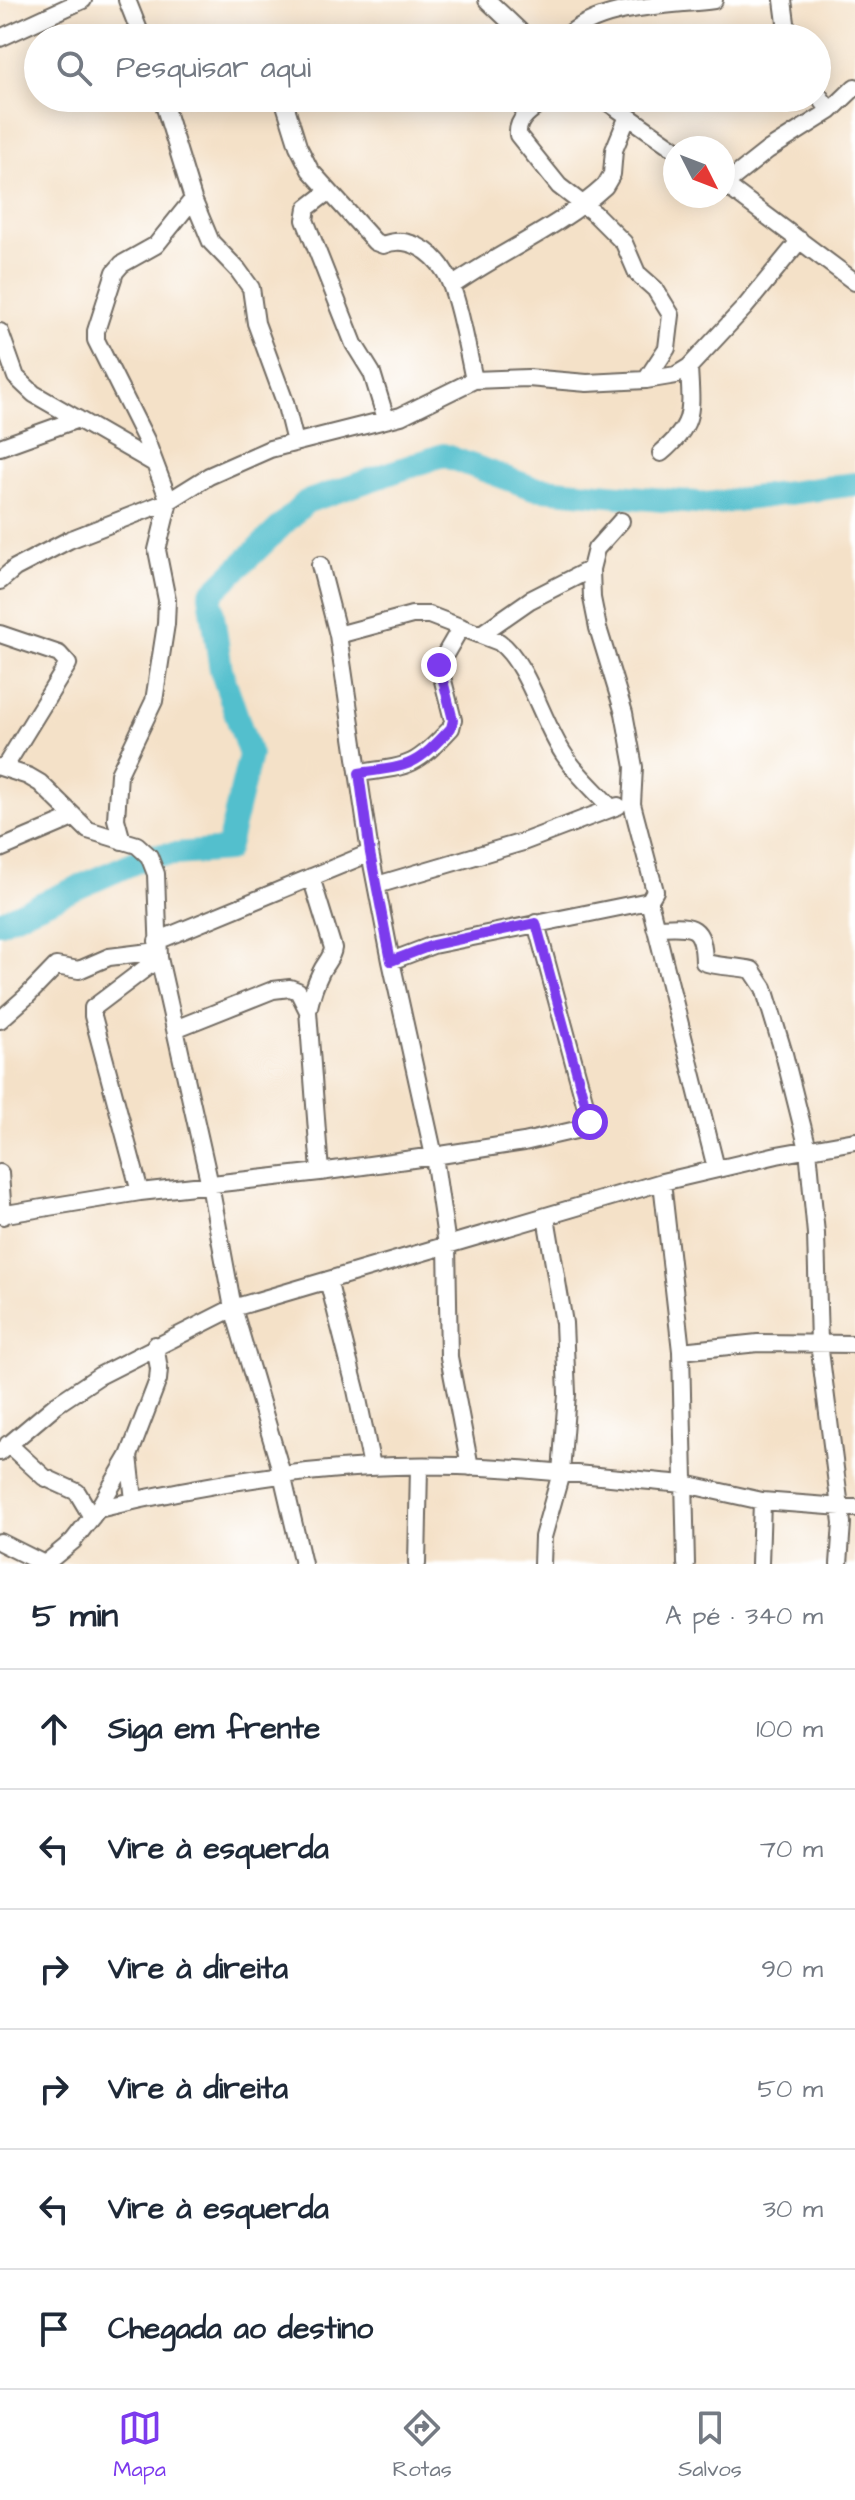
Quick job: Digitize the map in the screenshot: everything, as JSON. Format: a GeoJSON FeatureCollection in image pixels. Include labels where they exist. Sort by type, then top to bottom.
{"type":"FeatureCollection","features":[{"type":"Feature","properties":{"kind":"street"},"geometry":{"type":"LineString","coordinates":[[24,24],[56,6],[83,0]]}},
{"type":"Feature","properties":{"kind":"street"},"geometry":{"type":"LineString","coordinates":[[127,0],[136,24]]}},
{"type":"Feature","properties":{"kind":"street"},"geometry":{"type":"LineString","coordinates":[[487,0],[512,24]]}},
{"type":"Feature","properties":{"kind":"street"},"geometry":{"type":"LineString","coordinates":[[580,24],[601,16],[714,0]]}},
{"type":"Feature","properties":{"kind":"street"},"geometry":{"type":"LineString","coordinates":[[783,0],[786,24]]}},
{"type":"Feature","properties":{"kind":"street"},"geometry":{"type":"LineString","coordinates":[[0,38],[24,24]]}},
{"type":"Feature","properties":{"kind":"street"},"geometry":{"type":"LineString","coordinates":[[831,110],[855,87]]}},
{"type":"Feature","properties":{"kind":"street"},"geometry":{"type":"LineString","coordinates":[[166,112],[193,199],[211,242],[251,288],[256,323],[285,402],[295,442]]}},
{"type":"Feature","properties":{"kind":"street"},"geometry":{"type":"LineString","coordinates":[[287,112],[298,146],[310,170],[375,242],[383,245],[397,239],[407,241],[422,248],[445,271],[452,286],[474,380]]}},
{"type":"Feature","properties":{"kind":"street"},"geometry":{"type":"LineString","coordinates":[[531,112],[521,120],[518,135],[559,186],[583,203],[624,243],[637,273],[655,289],[671,315],[667,348],[646,380]]}},
{"type":"Feature","properties":{"kind":"street"},"geometry":{"type":"LineString","coordinates":[[624,112],[663,141]]}},
{"type":"Feature","properties":{"kind":"street"},"geometry":{"type":"LineString","coordinates":[[735,175],[828,112]]}},
{"type":"Feature","properties":{"kind":"street"},"geometry":{"type":"LineString","coordinates":[[452,286],[494,257],[536,237],[605,186],[612,174],[614,150],[628,116]]}},
{"type":"Feature","properties":{"kind":"street"},"geometry":{"type":"LineString","coordinates":[[329,191],[307,208],[305,220],[354,344],[372,373],[386,419]]}},
{"type":"Feature","properties":{"kind":"street"},"geometry":{"type":"LineString","coordinates":[[735,191],[851,274]]}},
{"type":"Feature","properties":{"kind":"street"},"geometry":{"type":"LineString","coordinates":[[122,841],[116,819],[119,774],[154,701],[166,624],[167,600],[157,550],[169,501],[155,464],[96,340],[96,331],[115,272],[122,264],[156,245],[193,199]]}},
{"type":"Feature","properties":{"kind":"street"},"geometry":{"type":"LineString","coordinates":[[0,581],[15,568],[69,540],[169,501],[209,476],[270,449],[417,410],[474,380],[528,378],[587,383],[676,375],[689,367],[745,307],[800,240]]}},
{"type":"Feature","properties":{"kind":"street"},"geometry":{"type":"LineString","coordinates":[[0,332],[20,383],[155,464]]}},
{"type":"Feature","properties":{"kind":"street"},"geometry":{"type":"LineString","coordinates":[[661,453],[683,433],[687,424],[689,367]]}},
{"type":"Feature","properties":{"kind":"street"},"geometry":{"type":"LineString","coordinates":[[0,447],[78,419]]}},
{"type":"Feature","properties":{"kind":"street"},"geometry":{"type":"LineString","coordinates":[[621,521],[596,549],[591,569],[592,598],[624,713],[634,767],[632,804],[655,891],[649,901],[716,1168]]}},
{"type":"Feature","properties":{"kind":"street"},"geometry":{"type":"LineString","coordinates":[[320,565],[338,635],[370,853],[434,1156],[447,1245],[449,1357],[470,1467]]}},
{"type":"Feature","properties":{"kind":"street"},"geometry":{"type":"LineString","coordinates":[[481,634],[530,600],[591,569]]}},
{"type":"Feature","properties":{"kind":"street"},"geometry":{"type":"LineString","coordinates":[[338,635],[412,615],[429,615],[481,634],[506,647],[563,754],[611,808]]}},
{"type":"Feature","properties":{"kind":"street"},"geometry":{"type":"LineString","coordinates":[[359,773],[414,763],[451,728],[453,720],[439,665],[461,627]]}},
{"type":"Feature","properties":{"kind":"street"},"geometry":{"type":"LineString","coordinates":[[0,634],[59,654],[68,664],[2,768],[40,783],[88,830],[137,845],[149,856],[156,874],[158,950],[210,1185],[233,1308],[282,1474],[303,1564]]}},
{"type":"Feature","properties":{"kind":"street"},"geometry":{"type":"LineString","coordinates":[[377,885],[523,842],[611,808],[632,804]]}},
{"type":"Feature","properties":{"kind":"street"},"geometry":{"type":"LineString","coordinates":[[0,849],[73,818]]}},
{"type":"Feature","properties":{"kind":"street"},"geometry":{"type":"LineString","coordinates":[[0,1020],[56,966],[79,970],[100,960],[158,950],[311,877],[370,853]]}},
{"type":"Feature","properties":{"kind":"street"},"geometry":{"type":"LineString","coordinates":[[311,877],[333,948],[312,993],[308,1011],[320,1172]]}},
{"type":"Feature","properties":{"kind":"street"},"geometry":{"type":"LineString","coordinates":[[391,961],[433,945],[649,901]]}},
{"type":"Feature","properties":{"kind":"street"},"geometry":{"type":"LineString","coordinates":[[0,1173],[2,1215],[140,1192],[434,1156],[524,1142],[589,1127],[536,923]]}},
{"type":"Feature","properties":{"kind":"street"},"geometry":{"type":"LineString","coordinates":[[655,927],[692,929],[700,933],[703,940],[704,962],[752,970],[764,988],[784,1054],[808,1149],[816,1234],[819,1343],[846,1507],[839,1564]]}},
{"type":"Feature","properties":{"kind":"street"},"geometry":{"type":"LineString","coordinates":[[140,1192],[93,1008],[143,970],[158,950]]}},
{"type":"Feature","properties":{"kind":"street"},"geometry":{"type":"LineString","coordinates":[[117,956],[143,970]]}},
{"type":"Feature","properties":{"kind":"street"},"geometry":{"type":"LineString","coordinates":[[175,1029],[273,990],[290,988],[298,991],[308,1011]]}},
{"type":"Feature","properties":{"kind":"street"},"geometry":{"type":"LineString","coordinates":[[95,1513],[77,1492],[44,1477],[4,1448],[67,1397],[155,1345],[233,1308],[662,1182],[716,1168],[855,1141]]}},
{"type":"Feature","properties":{"kind":"street"},"geometry":{"type":"LineString","coordinates":[[662,1182],[681,1351],[686,1564]]}},
{"type":"Feature","properties":{"kind":"street"},"geometry":{"type":"LineString","coordinates":[[542,1564],[543,1537],[561,1473],[567,1394],[564,1323],[546,1217]]}},
{"type":"Feature","properties":{"kind":"street"},"geometry":{"type":"LineString","coordinates":[[328,1280],[372,1466]]}},
{"type":"Feature","properties":{"kind":"street"},"geometry":{"type":"LineString","coordinates":[[681,1351],[758,1343],[855,1344]]}},
{"type":"Feature","properties":{"kind":"street"},"geometry":{"type":"LineString","coordinates":[[0,1542],[44,1564],[73,1541],[95,1513],[129,1456],[158,1380],[155,1345]]}},
{"type":"Feature","properties":{"kind":"street"},"geometry":{"type":"LineString","coordinates":[[129,1456],[134,1500]]}},
{"type":"Feature","properties":{"kind":"street"},"geometry":{"type":"LineString","coordinates":[[95,1513],[134,1500],[282,1474],[372,1466],[470,1467],[561,1473],[685,1484],[762,1501],[846,1507]]}},
{"type":"Feature","properties":{"kind":"street"},"geometry":{"type":"LineString","coordinates":[[417,1564],[419,1467]]}},
{"type":"Feature","properties":{"kind":"street"},"geometry":{"type":"LineString","coordinates":[[760,1564],[762,1501]]}},
{"type":"Feature","properties":{"kind":"waterway"},"geometry":{"type":"LineString","coordinates":[[0,922],[149,856],[227,850],[250,755],[221,670],[210,595],[306,502],[443,455],[533,488],[707,504],[855,484]]}},
{"type":"Feature","properties":{"kind":"route"},"geometry":{"type":"LineString","coordinates":[[439,665],[453,720],[451,728],[414,763],[359,773],[370,853],[391,961],[433,945],[536,923],[590,1122]]}}]}
